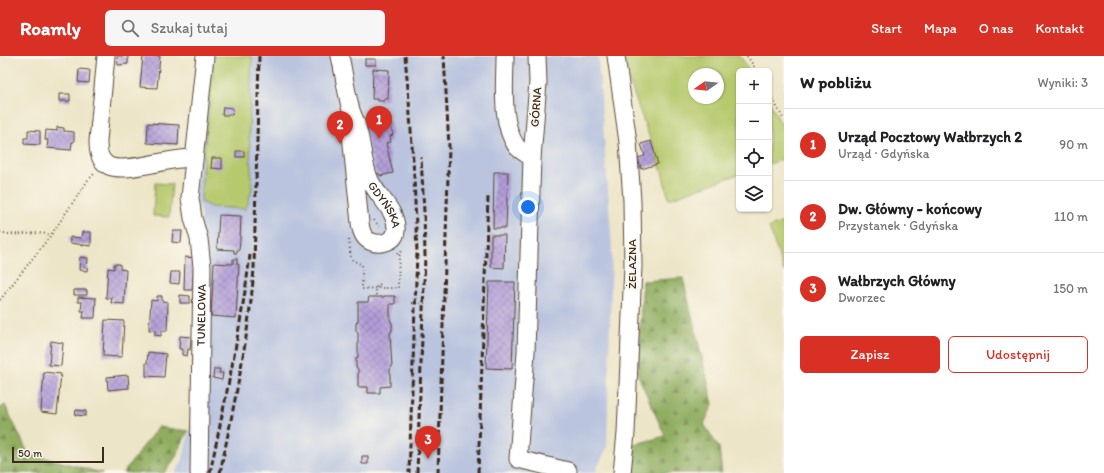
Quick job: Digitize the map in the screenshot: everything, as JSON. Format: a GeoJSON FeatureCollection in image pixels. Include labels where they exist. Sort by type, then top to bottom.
{"type":"FeatureCollection","features":[{"type":"Feature","properties":{"kind":"street"},"geometry":{"type":"LineString","coordinates":[[106,56],[98,142],[99,154],[105,162],[115,167],[122,168],[181,159],[194,159]]}},
{"type":"Feature","properties":{"kind":"street","name":"TUNELOWA"},"geometry":{"type":"LineString","coordinates":[[200,473],[202,267],[199,238],[193,218],[190,198],[205,56]]}},
{"type":"Feature","properties":{"kind":"street","name":"GDYŃSKA"},"geometry":{"type":"LineString","coordinates":[[340,56],[351,110],[357,126],[369,178],[392,213],[396,225],[396,233],[392,238],[380,244],[372,242],[362,234],[350,125],[351,110]]}},
{"type":"Feature","properties":{"kind":"street"},"geometry":{"type":"LineString","coordinates":[[504,56],[506,115],[510,133],[518,148],[532,158]]}},
{"type":"Feature","properties":{"kind":"street","name":"GÓRNA"},"geometry":{"type":"LineString","coordinates":[[537,56],[538,82],[532,158],[526,352],[518,459],[568,471],[567,473]]}},
{"type":"Feature","properties":{"kind":"street","name":"ŻELAZNA"},"geometry":{"type":"LineString","coordinates":[[616,56],[628,142],[632,201],[633,259],[626,433],[622,473]]}},
{"type":"Feature","properties":{"kind":"path"},"geometry":{"type":"LineString","coordinates":[[747,56],[755,68]]}},
{"type":"Feature","properties":{"kind":"path"},"geometry":{"type":"LineString","coordinates":[[772,98],[784,120]]}},
{"type":"Feature","properties":{"kind":"path"},"geometry":{"type":"LineString","coordinates":[[0,300],[51,235],[88,180],[105,162]]}},
{"type":"Feature","properties":{"kind":"path"},"geometry":{"type":"LineString","coordinates":[[0,232],[12,235],[38,232],[51,235]]}},
{"type":"Feature","properties":{"kind":"path"},"geometry":{"type":"LineString","coordinates":[[349,236],[351,259],[362,265],[362,289],[398,288],[399,256]]}},
{"type":"Feature","properties":{"kind":"path"},"geometry":{"type":"LineString","coordinates":[[376,297],[376,288],[380,284]]}},
{"type":"Feature","properties":{"kind":"path"},"geometry":{"type":"LineString","coordinates":[[412,303],[426,303]]}},
{"type":"Feature","properties":{"kind":"shaded area"},"geometry":{"type":"Polygon","coordinates":[[[210,56],[598,56],[612,246],[607,447],[595,473],[175,473],[182,462],[195,408],[201,214],[195,197],[210,56]]]}},
{"type":"Feature","properties":{"kind":"green space"},"geometry":{"type":"Polygon","coordinates":[[[214,56],[252,56],[249,129],[252,189],[246,209],[211,207],[201,202],[203,162],[214,56]]]}},
{"type":"Feature","properties":{"kind":"green space"},"geometry":{"type":"Polygon","coordinates":[[[623,56],[740,56],[748,68],[736,68],[736,175],[669,199],[662,172],[627,75],[623,56]]]}},
{"type":"Feature","properties":{"kind":"green space"},"geometry":{"type":"Polygon","coordinates":[[[772,107],[784,130],[784,159],[772,163],[772,107]]]}},
{"type":"Feature","properties":{"kind":"green space"},"geometry":{"type":"Polygon","coordinates":[[[155,183],[172,184],[169,217],[153,216],[155,183]]]}},
{"type":"Feature","properties":{"kind":"green space"},"geometry":{"type":"Polygon","coordinates":[[[784,222],[784,272],[769,227],[784,222]]]}},
{"type":"Feature","properties":{"kind":"green space"},"geometry":{"type":"Polygon","coordinates":[[[683,278],[713,404],[704,424],[719,448],[722,473],[633,473],[632,445],[665,436],[638,375],[638,350],[643,281],[683,278]]]}},
{"type":"Feature","properties":{"kind":"green space"},"geometry":{"type":"Polygon","coordinates":[[[5,405],[28,453],[102,473],[0,473],[0,408],[5,405]]]}},
{"type":"Feature","properties":{"kind":"green space"},"geometry":{"type":"Polygon","coordinates":[[[158,427],[188,431],[175,458],[164,473],[123,473],[158,427]]]}},
{"type":"Feature","properties":{"kind":"building"},"geometry":{"type":"Polygon","coordinates":[[[117,56],[128,56],[128,64],[118,65],[117,56]]]}},
{"type":"Feature","properties":{"kind":"building"},"geometry":{"type":"Polygon","coordinates":[[[143,56],[160,56],[157,88],[140,87],[143,56]]]}},
{"type":"Feature","properties":{"kind":"building"},"geometry":{"type":"Polygon","coordinates":[[[365,59],[376,59],[376,65],[365,65],[365,59]]]}},
{"type":"Feature","properties":{"kind":"building"},"geometry":{"type":"Polygon","coordinates":[[[79,69],[90,70],[89,83],[78,82],[79,69]]]}},
{"type":"Feature","properties":{"kind":"building"},"geometry":{"type":"Polygon","coordinates":[[[373,69],[389,70],[388,99],[384,99],[384,101],[372,99],[373,69]]]}},
{"type":"Feature","properties":{"kind":"building"},"geometry":{"type":"Polygon","coordinates":[[[59,94],[70,94],[70,101],[59,101],[59,94]]]}},
{"type":"Feature","properties":{"kind":"building"},"geometry":{"type":"Polygon","coordinates":[[[223,107],[233,108],[232,115],[222,115],[223,107]]]}},
{"type":"Feature","properties":{"kind":"building"},"geometry":{"type":"Polygon","coordinates":[[[390,122],[393,135],[390,136],[391,142],[386,143],[393,173],[380,176],[379,173],[376,174],[364,128],[390,122]]]}},
{"type":"Feature","properties":{"kind":"building"},"geometry":{"type":"Polygon","coordinates":[[[148,123],[179,125],[178,145],[147,143],[148,123]]]}},
{"type":"Feature","properties":{"kind":"building"},"geometry":{"type":"Polygon","coordinates":[[[57,127],[64,128],[64,131],[74,132],[74,142],[72,142],[71,150],[47,148],[48,140],[45,140],[46,130],[57,131],[57,127]]]}},
{"type":"Feature","properties":{"kind":"building"},"geometry":{"type":"Polygon","coordinates":[[[28,130],[40,131],[40,145],[24,144],[24,138],[28,138],[28,130]]]}},
{"type":"Feature","properties":{"kind":"building"},"geometry":{"type":"Polygon","coordinates":[[[651,141],[658,164],[641,169],[638,158],[645,156],[641,144],[651,141]]]}},
{"type":"Feature","properties":{"kind":"building"},"geometry":{"type":"Polygon","coordinates":[[[236,151],[244,151],[244,157],[236,157],[236,151]]]}},
{"type":"Feature","properties":{"kind":"building"},"geometry":{"type":"Polygon","coordinates":[[[212,158],[222,158],[222,169],[211,168],[212,158]]]}},
{"type":"Feature","properties":{"kind":"building"},"geometry":{"type":"Polygon","coordinates":[[[494,172],[508,172],[506,228],[493,228],[494,172]]]}},
{"type":"Feature","properties":{"kind":"building"},"geometry":{"type":"Polygon","coordinates":[[[219,215],[241,216],[239,250],[237,250],[237,253],[234,253],[234,250],[217,249],[219,215]]]}},
{"type":"Feature","properties":{"kind":"building"},"geometry":{"type":"Polygon","coordinates":[[[173,231],[182,231],[181,243],[172,242],[173,231]]]}},
{"type":"Feature","properties":{"kind":"building"},"geometry":{"type":"Polygon","coordinates":[[[82,232],[91,232],[91,246],[70,243],[70,237],[81,238],[82,232]]]}},
{"type":"Feature","properties":{"kind":"building"},"geometry":{"type":"Polygon","coordinates":[[[491,235],[505,235],[504,268],[491,267],[491,235]]]}},
{"type":"Feature","properties":{"kind":"building"},"geometry":{"type":"Polygon","coordinates":[[[80,257],[88,258],[87,271],[79,270],[80,257]]]}},
{"type":"Feature","properties":{"kind":"building"},"geometry":{"type":"Polygon","coordinates":[[[185,257],[194,258],[192,290],[184,290],[185,257]]]}},
{"type":"Feature","properties":{"kind":"building"},"geometry":{"type":"Polygon","coordinates":[[[233,259],[237,259],[237,264],[239,265],[236,318],[211,316],[214,263],[233,264],[233,259]]]}},
{"type":"Feature","properties":{"kind":"building"},"geometry":{"type":"Polygon","coordinates":[[[114,264],[120,264],[120,269],[126,270],[124,304],[111,303],[112,298],[106,298],[108,268],[114,269],[114,264]]]}},
{"type":"Feature","properties":{"kind":"building"},"geometry":{"type":"Polygon","coordinates":[[[171,272],[180,272],[179,284],[170,283],[171,272]]]}},
{"type":"Feature","properties":{"kind":"building"},"geometry":{"type":"Polygon","coordinates":[[[489,282],[515,282],[512,369],[486,368],[489,282]]]}},
{"type":"Feature","properties":{"kind":"building"},"geometry":{"type":"Polygon","coordinates":[[[74,290],[87,290],[87,295],[74,295],[74,290]]]}},
{"type":"Feature","properties":{"kind":"building"},"geometry":{"type":"Polygon","coordinates":[[[180,295],[190,296],[190,303],[180,303],[180,295]]]}},
{"type":"Feature","properties":{"kind":"building"},"geometry":{"type":"Polygon","coordinates":[[[157,296],[162,296],[162,301],[168,302],[167,331],[161,331],[161,336],[155,335],[155,330],[149,330],[151,300],[157,301],[157,296]]]}},
{"type":"Feature","properties":{"kind":"building"},"geometry":{"type":"Polygon","coordinates":[[[395,296],[395,304],[390,304],[390,320],[392,323],[392,331],[390,333],[392,367],[390,369],[390,386],[380,387],[380,393],[368,393],[368,387],[358,387],[358,369],[356,367],[356,358],[358,357],[358,333],[356,331],[356,323],[358,321],[358,302],[368,302],[369,297],[395,296]]]}},
{"type":"Feature","properties":{"kind":"building"},"geometry":{"type":"Polygon","coordinates":[[[78,297],[96,298],[95,318],[83,318],[84,311],[81,311],[82,302],[78,302],[78,297]]]}},
{"type":"Feature","properties":{"kind":"building"},"geometry":{"type":"Polygon","coordinates":[[[105,320],[124,321],[122,357],[103,356],[105,320]]]}},
{"type":"Feature","properties":{"kind":"building"},"geometry":{"type":"Polygon","coordinates":[[[180,336],[191,337],[190,350],[188,349],[187,356],[182,355],[182,349],[179,349],[180,336]]]}},
{"type":"Feature","properties":{"kind":"building"},"geometry":{"type":"Polygon","coordinates":[[[51,341],[63,343],[61,366],[49,365],[51,341]]]}},
{"type":"Feature","properties":{"kind":"building"},"geometry":{"type":"Polygon","coordinates":[[[148,352],[166,354],[164,377],[146,376],[148,352]]]}},
{"type":"Feature","properties":{"kind":"building"},"geometry":{"type":"Polygon","coordinates":[[[214,369],[220,369],[219,373],[223,373],[222,380],[213,378],[214,369]]]}},
{"type":"Feature","properties":{"kind":"building"},"geometry":{"type":"Polygon","coordinates":[[[44,372],[61,374],[57,414],[41,412],[44,372]]]}},
{"type":"Feature","properties":{"kind":"building"},"geometry":{"type":"Polygon","coordinates":[[[128,375],[129,388],[108,390],[107,377],[128,375]]]}},
{"type":"Feature","properties":{"kind":"building"},"geometry":{"type":"Polygon","coordinates":[[[76,410],[86,411],[86,416],[75,415],[76,410]]]}},
{"type":"Feature","properties":{"kind":"building"},"geometry":{"type":"Polygon","coordinates":[[[362,456],[368,456],[368,464],[362,464],[362,456]]]}},
{"type":"Feature","properties":{"kind":"railway"},"geometry":{"type":"LineString","coordinates":[[220,473],[231,422],[249,320],[252,294],[254,268],[259,56]]}},
{"type":"Feature","properties":{"kind":"railway"},"geometry":{"type":"LineString","coordinates":[[405,56],[414,176],[417,253],[409,473]]}},
{"type":"Feature","properties":{"kind":"railway"},"geometry":{"type":"LineString","coordinates":[[438,473],[449,147],[444,56]]}},
{"type":"Feature","properties":{"kind":"railway"},"geometry":{"type":"LineString","coordinates":[[417,473],[425,256],[421,157]]}},
{"type":"Feature","properties":{"kind":"railway"},"geometry":{"type":"LineString","coordinates":[[478,473],[488,197]]}},
{"type":"Feature","properties":{"kind":"railway"},"geometry":{"type":"LineString","coordinates":[[210,473],[227,392],[250,255]]}},
{"type":"Feature","properties":{"kind":"place","name":"Urząd Pocztowy Wałbrzych 2"},"geometry":{"type":"Point","coordinates":[379,139]}},
{"type":"Feature","properties":{"kind":"place","name":"Dw. Główny - końcowy"},"geometry":{"type":"Point","coordinates":[340,144]}},
{"type":"Feature","properties":{"kind":"place","name":"Wałbrzych Główny"},"geometry":{"type":"Point","coordinates":[428,459]}}]}
